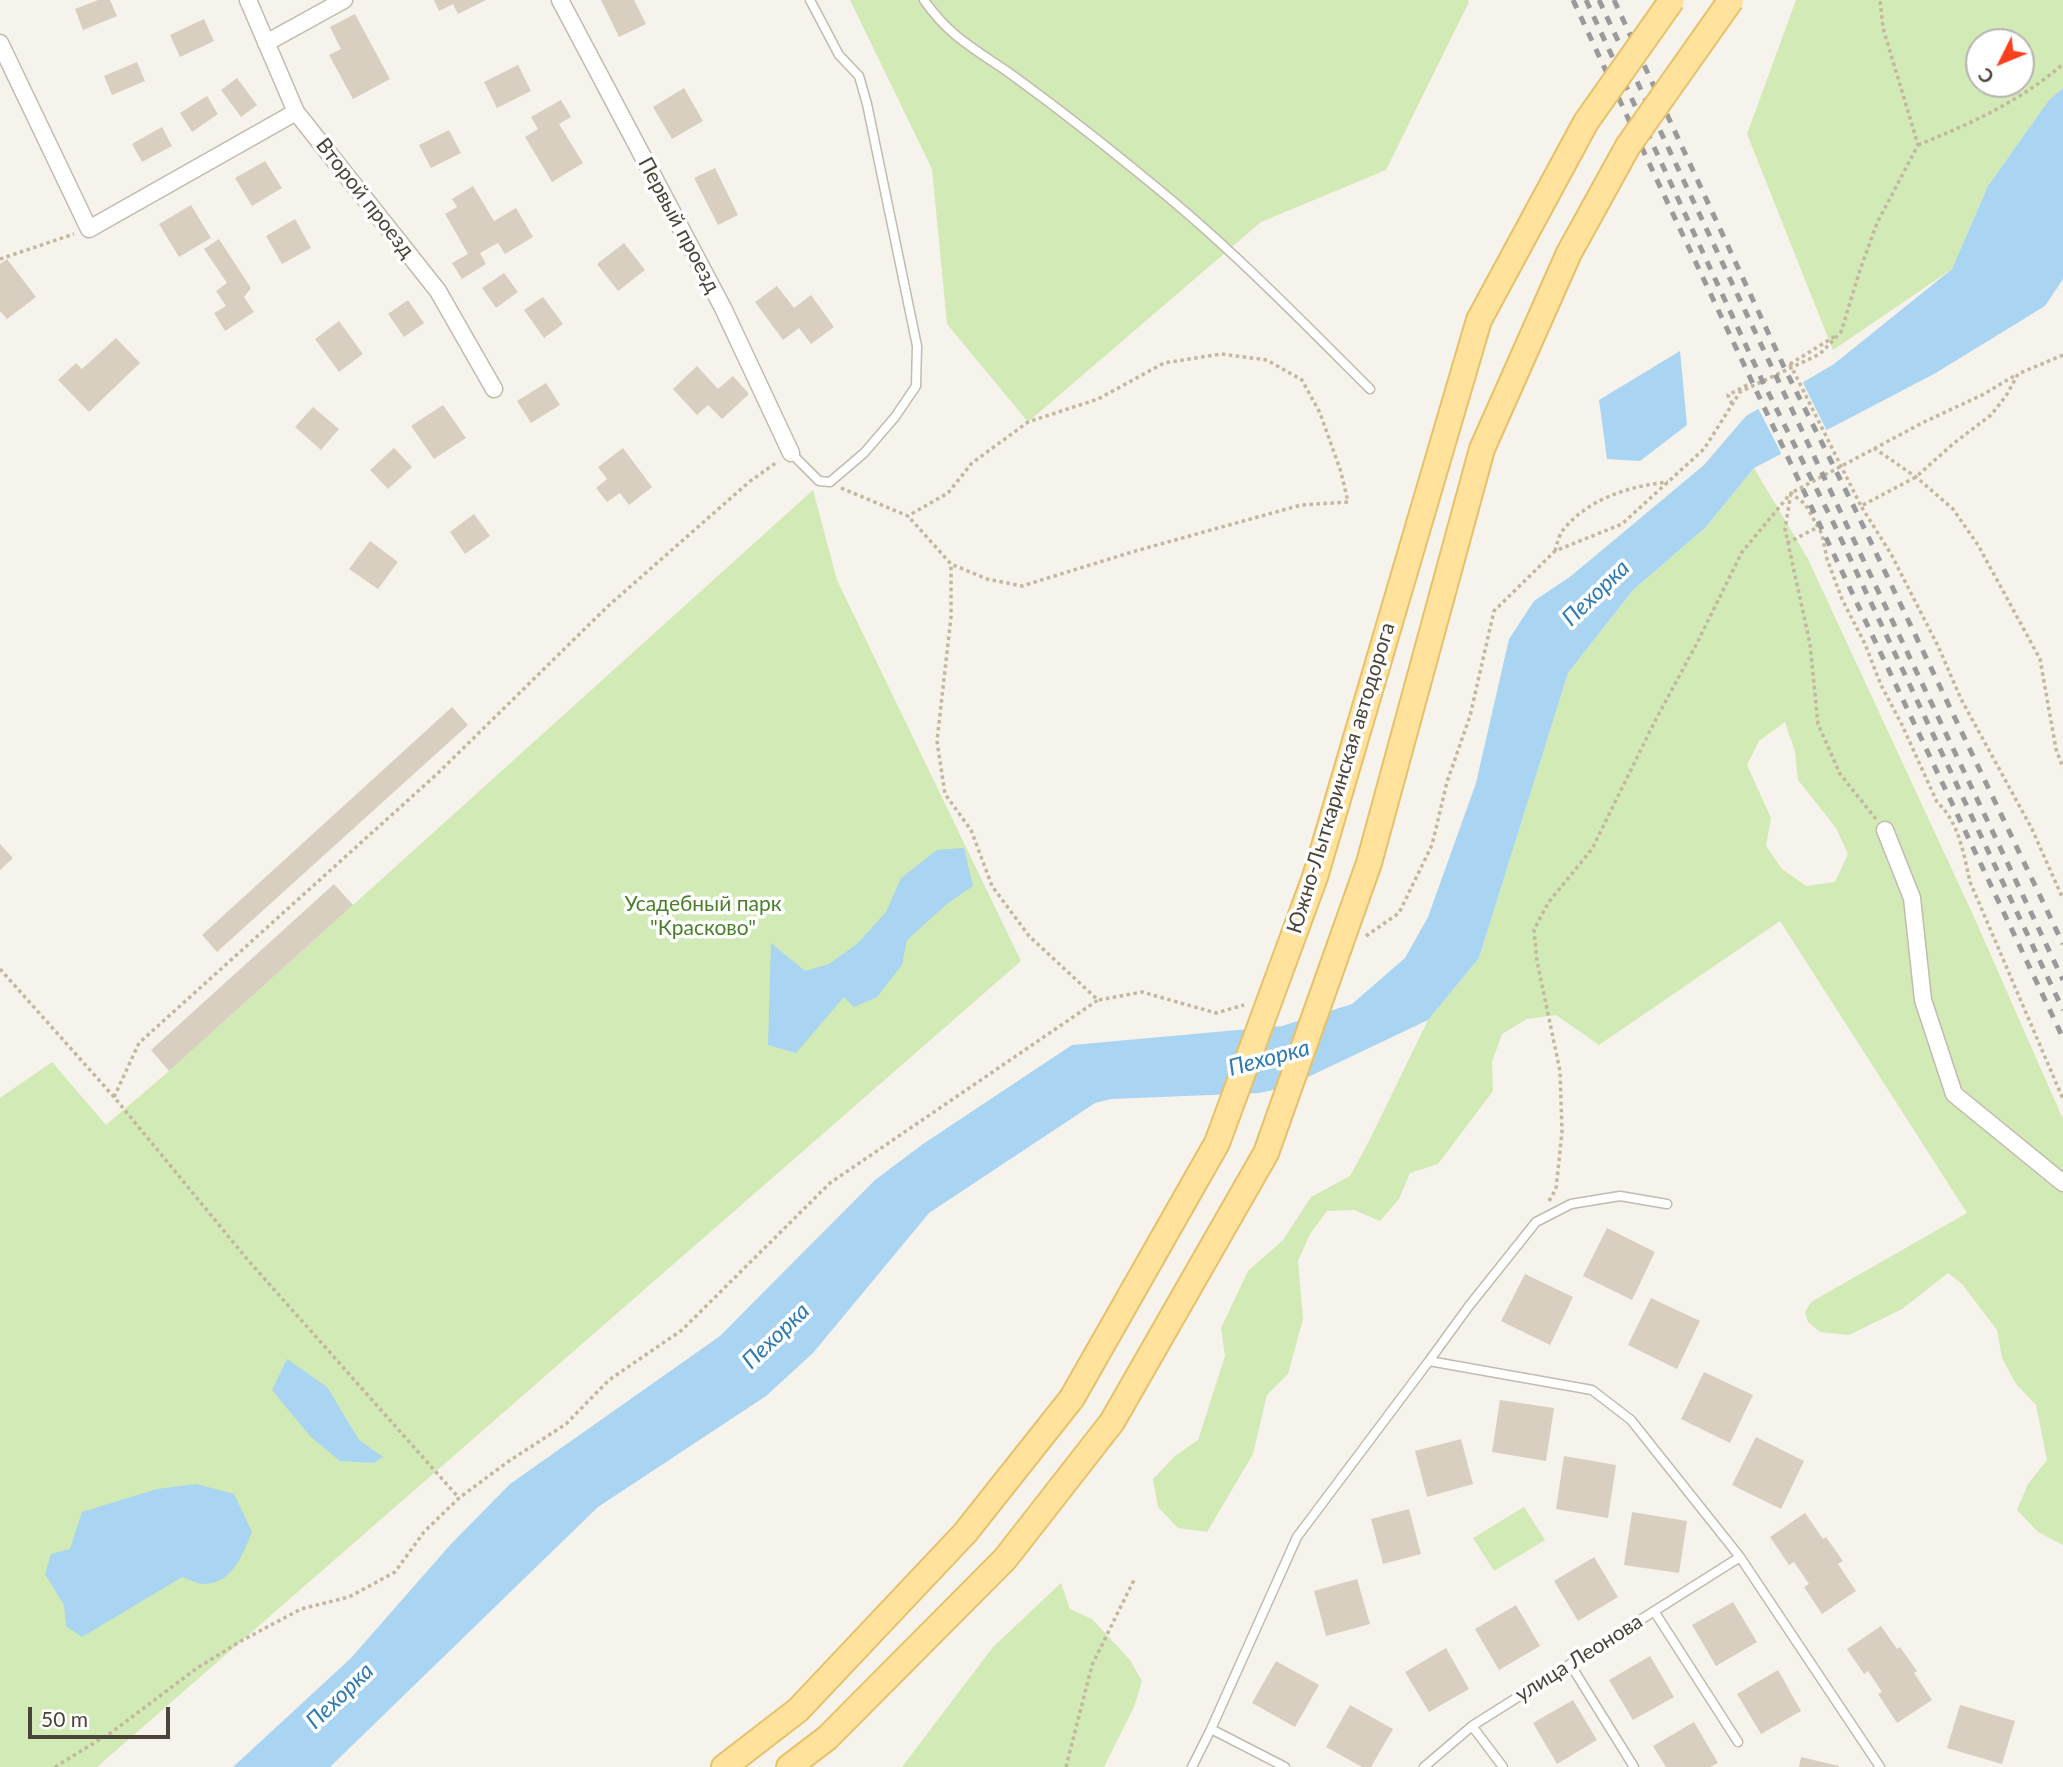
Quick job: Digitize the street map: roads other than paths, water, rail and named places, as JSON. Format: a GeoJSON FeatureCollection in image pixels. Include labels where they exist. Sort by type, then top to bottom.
{"type":"FeatureCollection","features":[{"type":"Feature","properties":{"kind":"main road","name":"Южно-Лыткаринская автодорога"},"geometry":{"type":"LineString","coordinates":[[724,1767],[797,1710],[965,1533],[1072,1398],[1217,1143],[1315,877],[1479,320],[1586,122],[1672,0]]}},
{"type":"Feature","properties":{"kind":"main road"},"geometry":{"type":"LineString","coordinates":[[789,1767],[827,1738],[1005,1559],[1112,1422],[1266,1153],[1369,863],[1482,449],[1569,253],[1628,146],[1731,0]]}},
{"type":"Feature","properties":{"kind":"street","name":"Второй проезд"},"geometry":{"type":"LineString","coordinates":[[248,0],[296,112],[438,291],[494,389]]}},
{"type":"Feature","properties":{"kind":"street"},"geometry":{"type":"LineString","coordinates":[[266,43],[344,0]]}},
{"type":"Feature","properties":{"kind":"street","name":"Первый проезд"},"geometry":{"type":"LineString","coordinates":[[560,0],[723,308],[791,453]]}},
{"type":"Feature","properties":{"kind":"street"},"geometry":{"type":"LineString","coordinates":[[0,43],[89,229],[296,112]]}},
{"type":"Feature","properties":{"kind":"street"},"geometry":{"type":"LineString","coordinates":[[1885,830],[1912,898],[1923,1000],[1954,1094],[2063,1183]]}},
{"type":"Feature","properties":{"kind":"lane"},"geometry":{"type":"LineString","coordinates":[[791,453],[819,481],[830,482],[872,444],[916,386],[917,346],[859,76],[839,55],[810,0]]}},
{"type":"Feature","properties":{"kind":"lane"},"geometry":{"type":"LineString","coordinates":[[925,0],[939,21],[965,44],[1008,72],[1178,206],[1259,278],[1370,389]]}},
{"type":"Feature","properties":{"kind":"lane"},"geometry":{"type":"LineString","coordinates":[[1192,1767],[1297,1537],[1469,1306],[1536,1223],[1571,1204],[1620,1196],[1667,1204]]}},
{"type":"Feature","properties":{"kind":"lane"},"geometry":{"type":"LineString","coordinates":[[1429,1362],[1592,1390],[1631,1420],[1740,1557],[1880,1767]]}},
{"type":"Feature","properties":{"kind":"lane","name":"улица Леонова"},"geometry":{"type":"LineString","coordinates":[[1424,1767],[1472,1726],[1740,1557]]}},
{"type":"Feature","properties":{"kind":"lane"},"geometry":{"type":"LineString","coordinates":[[1654,1611],[1738,1742]]}},
{"type":"Feature","properties":{"kind":"lane"},"geometry":{"type":"LineString","coordinates":[[1570,1664],[1634,1767]]}},
{"type":"Feature","properties":{"kind":"lane"},"geometry":{"type":"LineString","coordinates":[[1472,1726],[1503,1767]]}},
{"type":"Feature","properties":{"kind":"lane"},"geometry":{"type":"LineString","coordinates":[[1211,1730],[1285,1767]]}},
{"type":"Feature","properties":{"kind":"water","name":"Пехорка"},"geometry":{"type":"Polygon","coordinates":[[[2063,88],[2063,279],[2045,306],[1934,374],[1754,468],[1705,528],[1633,590],[1568,673],[1479,958],[1428,1020],[1287,1087],[1259,1093],[1111,1099],[1095,1103],[929,1213],[813,1353],[766,1396],[598,1507],[330,1767],[233,1767],[351,1658],[451,1544],[510,1484],[720,1336],[875,1180],[923,1144],[1072,1045],[1282,1026],[1352,1004],[1405,958],[1428,917],[1476,783],[1509,639],[1534,601],[1571,576],[1704,465],[1746,416],[1834,364],[1952,269],[1988,186],[2049,100],[2063,88]]]}},
{"type":"Feature","properties":{"kind":"water"},"geometry":{"type":"Polygon","coordinates":[[[1680,351],[1687,425],[1640,461],[1607,459],[1599,400],[1680,351]]]}},
{"type":"Feature","properties":{"kind":"water"},"geometry":{"type":"Polygon","coordinates":[[[964,848],[973,886],[948,903],[907,940],[902,965],[877,997],[854,1007],[844,997],[796,1053],[768,1045],[771,943],[805,971],[829,964],[857,944],[886,912],[901,878],[937,850],[964,848]]]}},
{"type":"Feature","properties":{"kind":"water"},"geometry":{"type":"Polygon","coordinates":[[[287,1359],[327,1387],[359,1440],[383,1457],[374,1463],[340,1461],[310,1436],[272,1390],[287,1359]]]}},
{"type":"Feature","properties":{"kind":"water"},"geometry":{"type":"Polygon","coordinates":[[[196,1484],[234,1494],[252,1532],[240,1558],[229,1573],[222,1579],[204,1584],[182,1577],[82,1637],[66,1626],[64,1605],[45,1574],[51,1554],[70,1549],[82,1512],[157,1489],[196,1484]]]}},
{"type":"Feature","properties":{"kind":"railway"},"geometry":{"type":"LineString","coordinates":[[1573,0],[2063,1038]]}},
{"type":"Feature","properties":{"kind":"railway"},"geometry":{"type":"LineString","coordinates":[[1586,0],[1761,378],[1832,520],[2063,1010]]}},
{"type":"Feature","properties":{"kind":"railway"},"geometry":{"type":"LineString","coordinates":[[1599,0],[2063,980]]}},
{"type":"Feature","properties":{"kind":"railway"},"geometry":{"type":"LineString","coordinates":[[1614,0],[1784,367],[1855,509],[2063,944]]}},
{"type":"Feature","properties":{"kind":"park label","name":"Усадебный парк \"Красково\""},"geometry":{"type":"Point","coordinates":[703,916]}}]}
